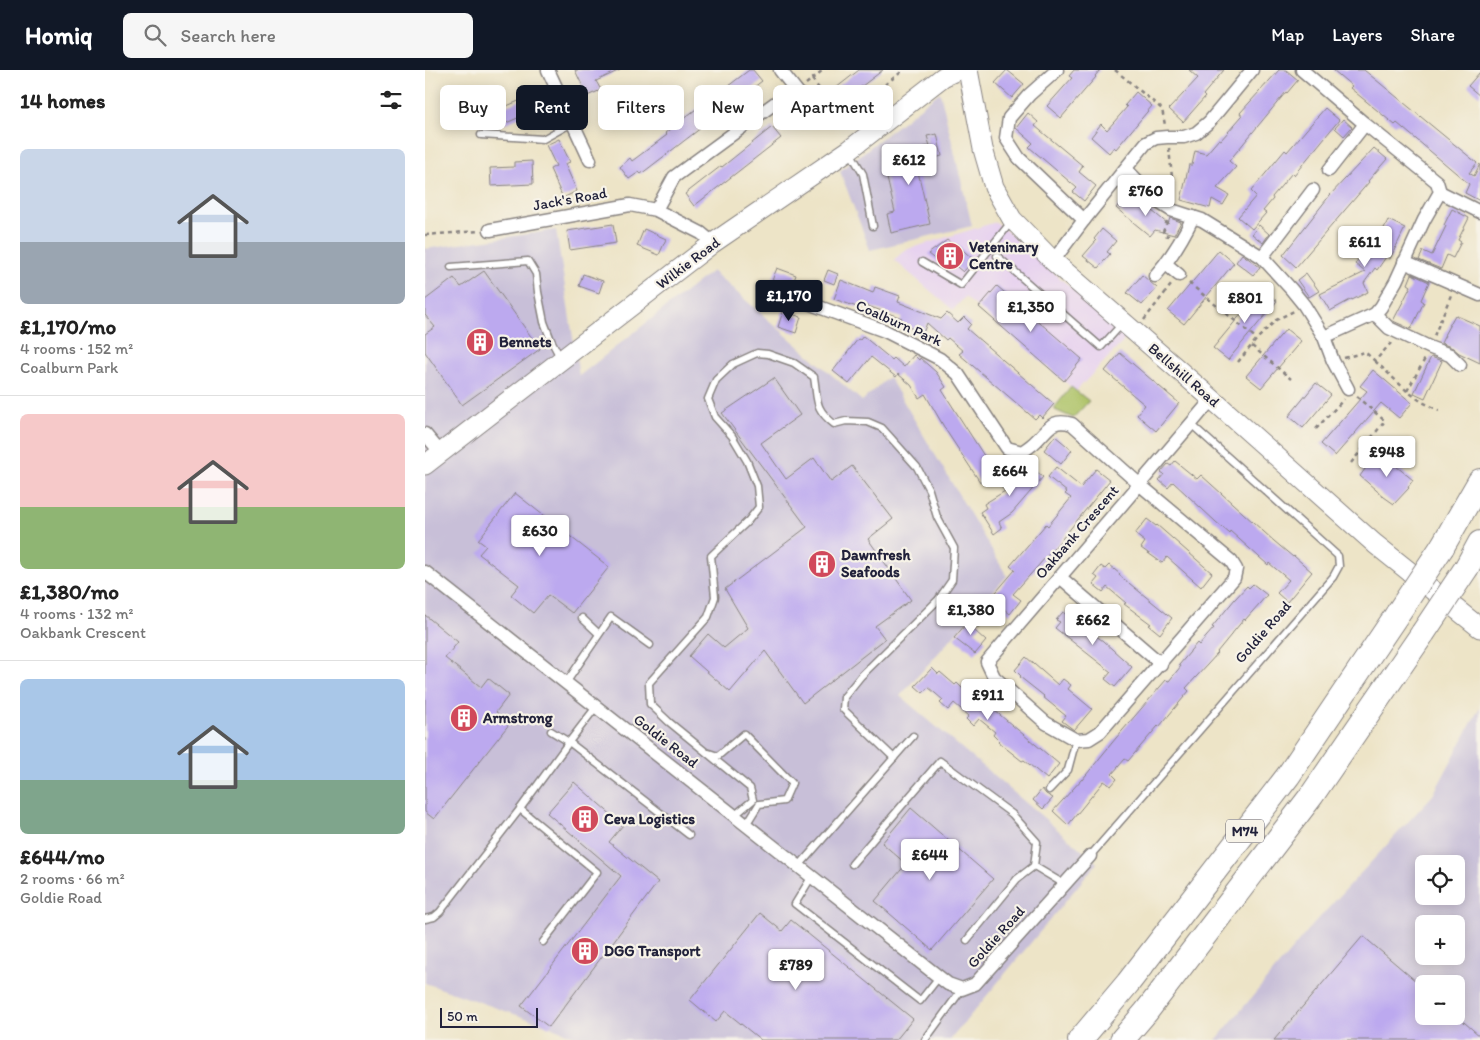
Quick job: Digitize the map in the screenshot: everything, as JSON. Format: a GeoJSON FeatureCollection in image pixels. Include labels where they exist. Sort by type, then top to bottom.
{"type":"FeatureCollection","features":[{"type":"Feature","properties":{"kind":"highway","name":"M74"},"geometry":{"type":"LineString","coordinates":[[1080,1040],[1128,983],[1288,776],[1442,547],[1480,481]]}},
{"type":"Feature","properties":{"kind":"highway","name":"M74"},"geometry":{"type":"LineString","coordinates":[[1122,1040],[1152,1005],[1312,794],[1423,633],[1467,567],[1480,543]]}},
{"type":"Feature","properties":{"kind":"main road","name":"Wilkie Road"},"geometry":{"type":"LineString","coordinates":[[425,465],[713,243],[849,150],[943,77],[958,70]]}},
{"type":"Feature","properties":{"kind":"main road","name":"Bellshill Road"},"geometry":{"type":"LineString","coordinates":[[968,70],[983,148],[994,187],[1012,219],[1053,261],[1375,544],[1480,628]]}},
{"type":"Feature","properties":{"kind":"street"},"geometry":{"type":"LineString","coordinates":[[548,70],[555,85]]}},
{"type":"Feature","properties":{"kind":"street"},"geometry":{"type":"LineString","coordinates":[[780,70],[792,85]]}},
{"type":"Feature","properties":{"kind":"street"},"geometry":{"type":"LineString","coordinates":[[1057,70],[1029,95],[1009,118],[1007,138],[1019,158],[1084,220]]}},
{"type":"Feature","properties":{"kind":"street"},"geometry":{"type":"LineString","coordinates":[[1053,261],[1147,143],[1156,138],[1184,137],[1196,133],[1209,122],[1252,70]]}},
{"type":"Feature","properties":{"kind":"street"},"geometry":{"type":"LineString","coordinates":[[1303,70],[1365,124],[1437,182],[1440,192],[1381,307],[1375,314],[1324,337]]}},
{"type":"Feature","properties":{"kind":"street"},"geometry":{"type":"LineString","coordinates":[[656,210],[674,177],[773,103]]}},
{"type":"Feature","properties":{"kind":"street"},"geometry":{"type":"LineString","coordinates":[[1329,170],[1365,124]]}},
{"type":"Feature","properties":{"kind":"street"},"geometry":{"type":"LineString","coordinates":[[575,130],[590,160]]}},
{"type":"Feature","properties":{"kind":"street"},"geometry":{"type":"LineString","coordinates":[[1126,169],[1158,202],[1171,210],[1202,220],[1263,257],[1304,305],[1324,337],[1333,361],[1349,390]]}},
{"type":"Feature","properties":{"kind":"street"},"geometry":{"type":"LineString","coordinates":[[1263,257],[1313,190]]}},
{"type":"Feature","properties":{"kind":"street"},"geometry":{"type":"LineString","coordinates":[[1440,192],[1480,212]]}},
{"type":"Feature","properties":{"kind":"street","name":"Jack's Road"},"geometry":{"type":"LineString","coordinates":[[490,230],[630,205],[656,210],[701,233],[713,243]]}},
{"type":"Feature","properties":{"kind":"street"},"geometry":{"type":"LineString","coordinates":[[1155,276],[1166,264],[1193,217]]}},
{"type":"Feature","properties":{"kind":"street"},"geometry":{"type":"LineString","coordinates":[[1404,262],[1480,295]]}},
{"type":"Feature","properties":{"kind":"street"},"geometry":{"type":"LineString","coordinates":[[1166,264],[1179,275]]}},
{"type":"Feature","properties":{"kind":"street","name":"Coalburn Park"},"geometry":{"type":"LineString","coordinates":[[808,303],[885,331],[940,358],[958,374],[1007,448],[1022,452],[1054,423],[1073,424],[1139,484]]}},
{"type":"Feature","properties":{"kind":"street"},"geometry":{"type":"LineString","coordinates":[[1375,314],[1389,328],[1450,355],[1460,365]]}},
{"type":"Feature","properties":{"kind":"street","name":"Oakbank Crescent"},"geometry":{"type":"LineString","coordinates":[[1139,484],[1231,561],[1236,569],[1234,578],[1100,732],[1089,739],[1076,740],[1046,723],[994,677],[987,662],[1139,484],[1191,424],[1212,399]]}},
{"type":"Feature","properties":{"kind":"street"},"geometry":{"type":"LineString","coordinates":[[425,434],[441,452]]}},
{"type":"Feature","properties":{"kind":"street"},"geometry":{"type":"LineString","coordinates":[[1060,577],[1161,664]]}},
{"type":"Feature","properties":{"kind":"street","name":"Goldie Road"},"geometry":{"type":"LineString","coordinates":[[427,578],[596,707],[948,984],[962,988],[975,984],[1089,856]]}},
{"type":"Feature","properties":{"kind":"lane"},"geometry":{"type":"LineString","coordinates":[[481,135],[543,139],[559,130]]}},
{"type":"Feature","properties":{"kind":"lane"},"geometry":{"type":"LineString","coordinates":[[849,150],[863,174],[873,226]]}},
{"type":"Feature","properties":{"kind":"lane"},"geometry":{"type":"LineString","coordinates":[[922,262],[961,285],[1012,219]]}},
{"type":"Feature","properties":{"kind":"lane"},"geometry":{"type":"LineString","coordinates":[[997,256],[1101,347],[1129,327]]}},
{"type":"Feature","properties":{"kind":"lane"},"geometry":{"type":"LineString","coordinates":[[451,267],[528,261],[537,274],[538,292],[544,322],[562,360]]}},
{"type":"Feature","properties":{"kind":"lane"},"geometry":{"type":"LineString","coordinates":[[735,816],[753,800],[750,788],[701,749],[650,704],[649,683],[708,617],[715,597],[711,556],[748,521],[759,507],[757,486],[747,461],[732,436],[715,417],[708,399],[716,380],[733,364],[757,353],[768,354],[794,363],[814,377],[817,404],[825,416],[834,424],[847,421],[868,422],[882,428],[917,467],[929,490],[937,517],[954,548],[952,580],[938,600],[861,676],[844,697],[843,709],[893,758]]}},
{"type":"Feature","properties":{"kind":"lane","name":"Goldie Road"},"geometry":{"type":"LineString","coordinates":[[1089,856],[1333,577],[1339,566],[1338,556],[1191,424]]}},
{"type":"Feature","properties":{"kind":"lane"},"geometry":{"type":"LineString","coordinates":[[565,683],[611,617],[650,645]]}},
{"type":"Feature","properties":{"kind":"lane"},"geometry":{"type":"LineString","coordinates":[[582,618],[599,634]]}},
{"type":"Feature","properties":{"kind":"lane"},"geometry":{"type":"LineString","coordinates":[[425,919],[434,917],[440,912],[520,810],[596,707]]}},
{"type":"Feature","properties":{"kind":"lane"},"geometry":{"type":"LineString","coordinates":[[551,731],[569,742],[689,835]]}},
{"type":"Feature","properties":{"kind":"lane"},"geometry":{"type":"LineString","coordinates":[[701,749],[718,756],[744,734],[792,783],[784,801],[759,804],[746,825]]}},
{"type":"Feature","properties":{"kind":"lane"},"geometry":{"type":"LineString","coordinates":[[799,866],[913,736]]}},
{"type":"Feature","properties":{"kind":"lane"},"geometry":{"type":"LineString","coordinates":[[1049,790],[1068,770],[1076,740]]}},
{"type":"Feature","properties":{"kind":"lane"},"geometry":{"type":"LineString","coordinates":[[852,864],[940,761],[1012,814],[1037,842],[1033,866],[1017,879],[967,940]]}},
{"type":"Feature","properties":{"kind":"lane"},"geometry":{"type":"LineString","coordinates":[[520,810],[597,872],[543,942]]}},
{"type":"Feature","properties":{"kind":"lane"},"geometry":{"type":"LineString","coordinates":[[1033,866],[1064,884]]}},
{"type":"Feature","properties":{"kind":"lane"},"geometry":{"type":"LineString","coordinates":[[812,876],[795,904],[920,1001],[939,977]]}},
{"type":"Feature","properties":{"kind":"lane"},"geometry":{"type":"LineString","coordinates":[[925,1040],[962,988]]}},
{"type":"Feature","properties":{"kind":"path"},"geometry":{"type":"LineString","coordinates":[[808,85],[823,70]]}},
{"type":"Feature","properties":{"kind":"path"},"geometry":{"type":"LineString","coordinates":[[812,79],[841,118],[903,70]]}},
{"type":"Feature","properties":{"kind":"path"},"geometry":{"type":"LineString","coordinates":[[1115,70],[1162,108],[1167,137]]}},
{"type":"Feature","properties":{"kind":"path"},"geometry":{"type":"LineString","coordinates":[[425,235],[490,230]]}},
{"type":"Feature","properties":{"kind":"path"},"geometry":{"type":"LineString","coordinates":[[1129,327],[1179,275],[1257,339]]}},
{"type":"Feature","properties":{"kind":"path"},"geometry":{"type":"LineString","coordinates":[[1239,362],[1257,339],[1276,320],[1304,305]]}},
{"type":"Feature","properties":{"kind":"path"},"geometry":{"type":"LineString","coordinates":[[1375,361],[1400,333]]}},
{"type":"Feature","properties":{"kind":"path"},"geometry":{"type":"LineString","coordinates":[[1252,346],[1291,379]]}},
{"type":"Feature","properties":{"kind":"path"},"geometry":{"type":"LineString","coordinates":[[1333,361],[1365,352],[1407,391],[1422,402],[1439,410]]}},
{"type":"Feature","properties":{"kind":"path"},"geometry":{"type":"LineString","coordinates":[[1316,429],[1349,390],[1385,421],[1351,462]]}},
{"type":"Feature","properties":{"kind":"shaded area"},"geometry":{"type":"Polygon","coordinates":[[[940,92],[972,226],[870,250],[840,171],[940,92]]]}},
{"type":"Feature","properties":{"kind":"shaded area"},"geometry":{"type":"Polygon","coordinates":[[[996,222],[1125,335],[1123,342],[1076,391],[965,297],[953,310],[894,260],[905,250],[996,222]]]}},
{"type":"Feature","properties":{"kind":"shaded area"},"geometry":{"type":"Polygon","coordinates":[[[556,230],[579,376],[712,271],[862,401],[889,377],[1007,576],[900,696],[1097,863],[950,1040],[584,1040],[425,983],[425,249],[556,230]]]}},
{"type":"Feature","properties":{"kind":"shaded area"},"geometry":{"type":"Polygon","coordinates":[[[1480,707],[1480,1040],[1216,1040],[1310,928],[1433,795],[1480,707]]]}},
{"type":"Feature","properties":{"kind":"green space"},"geometry":{"type":"Polygon","coordinates":[[[1071,387],[1089,401],[1073,418],[1055,410],[1055,407],[1071,387]]]}},
{"type":"Feature","properties":{"kind":"building"},"geometry":{"type":"Polygon","coordinates":[[[575,70],[620,70],[596,81],[598,91],[588,96],[588,85],[582,85],[575,70]]]}},
{"type":"Feature","properties":{"kind":"building"},"geometry":{"type":"Polygon","coordinates":[[[749,70],[753,70],[762,81],[757,85],[730,85],[749,70]]]}},
{"type":"Feature","properties":{"kind":"building"},"geometry":{"type":"Polygon","coordinates":[[[859,70],[883,70],[863,85],[840,85],[859,70]]]}},
{"type":"Feature","properties":{"kind":"building"},"geometry":{"type":"Polygon","coordinates":[[[1007,70],[1024,84],[1012,98],[995,83],[1007,70]]]}},
{"type":"Feature","properties":{"kind":"building"},"geometry":{"type":"Polygon","coordinates":[[[1074,70],[1100,70],[1061,118],[1047,106],[1072,78],[1069,76],[1074,70]]]}},
{"type":"Feature","properties":{"kind":"building"},"geometry":{"type":"Polygon","coordinates":[[[1189,70],[1224,70],[1203,95],[1205,97],[1183,122],[1169,109],[1198,78],[1189,70]]]}},
{"type":"Feature","properties":{"kind":"building"},"geometry":{"type":"Polygon","coordinates":[[[1279,70],[1286,70],[1298,80],[1229,161],[1236,167],[1217,188],[1229,195],[1223,205],[1212,199],[1210,208],[1181,200],[1189,165],[1192,165],[1195,151],[1206,154],[1219,139],[1221,140],[1242,116],[1240,113],[1279,70]]]}},
{"type":"Feature","properties":{"kind":"building"},"geometry":{"type":"Polygon","coordinates":[[[1333,70],[1364,70],[1477,163],[1469,173],[1474,176],[1480,164],[1480,201],[1465,193],[1469,184],[1397,123],[1395,125],[1350,88],[1352,86],[1333,70]]]}},
{"type":"Feature","properties":{"kind":"building"},"geometry":{"type":"Polygon","coordinates":[[[1480,72],[1480,96],[1468,86],[1480,72]]]}},
{"type":"Feature","properties":{"kind":"building"},"geometry":{"type":"Polygon","coordinates":[[[1136,92],[1152,106],[1116,149],[1114,147],[1109,153],[1091,137],[1101,124],[1107,130],[1127,107],[1125,105],[1136,92]]]}},
{"type":"Feature","properties":{"kind":"building"},"geometry":{"type":"Polygon","coordinates":[[[516,102],[516,119],[506,123],[506,106],[516,102]]]}},
{"type":"Feature","properties":{"kind":"building"},"geometry":{"type":"Polygon","coordinates":[[[1325,108],[1339,120],[1294,175],[1292,173],[1272,197],[1273,199],[1263,211],[1266,213],[1252,229],[1238,217],[1256,196],[1251,191],[1285,150],[1287,152],[1325,108]]]}},
{"type":"Feature","properties":{"kind":"building"},"geometry":{"type":"Polygon","coordinates":[[[694,111],[694,130],[698,130],[641,174],[639,172],[629,179],[620,167],[630,158],[632,161],[667,135],[665,133],[669,130],[684,130],[684,118],[694,111]]]}},
{"type":"Feature","properties":{"kind":"building"},"geometry":{"type":"Polygon","coordinates":[[[1028,113],[1038,122],[1035,126],[1083,166],[1079,172],[1096,186],[1084,201],[1073,192],[1077,188],[1029,147],[1033,143],[1016,128],[1028,113]]]}},
{"type":"Feature","properties":{"kind":"building"},"geometry":{"type":"Polygon","coordinates":[[[1343,119],[1352,127],[1344,136],[1335,128],[1343,119]]]}},
{"type":"Feature","properties":{"kind":"building"},"geometry":{"type":"Polygon","coordinates":[[[772,127],[781,138],[694,206],[685,194],[772,127]]]}},
{"type":"Feature","properties":{"kind":"building"},"geometry":{"type":"Polygon","coordinates":[[[937,134],[942,156],[916,163],[930,224],[891,233],[887,214],[895,212],[882,157],[930,146],[927,136],[937,134]]]}},
{"type":"Feature","properties":{"kind":"building"},"geometry":{"type":"Polygon","coordinates":[[[559,139],[570,162],[565,164],[577,191],[563,198],[550,169],[556,166],[546,145],[559,139]]]}},
{"type":"Feature","properties":{"kind":"building"},"geometry":{"type":"Polygon","coordinates":[[[1374,148],[1387,159],[1296,267],[1283,255],[1330,195],[1374,148]]]}},
{"type":"Feature","properties":{"kind":"building"},"geometry":{"type":"Polygon","coordinates":[[[532,161],[533,184],[491,186],[490,168],[514,167],[514,162],[532,161]]]}},
{"type":"Feature","properties":{"kind":"building"},"geometry":{"type":"Polygon","coordinates":[[[1129,192],[1168,224],[1170,218],[1181,222],[1174,235],[1155,230],[1150,236],[1116,208],[1129,192]]]}},
{"type":"Feature","properties":{"kind":"building"},"geometry":{"type":"Polygon","coordinates":[[[1452,209],[1469,218],[1458,240],[1461,242],[1453,258],[1447,255],[1441,269],[1419,260],[1423,251],[1432,255],[1452,209]]]}},
{"type":"Feature","properties":{"kind":"building"},"geometry":{"type":"Polygon","coordinates":[[[1388,220],[1405,228],[1390,259],[1386,257],[1377,270],[1375,268],[1364,283],[1368,292],[1330,311],[1320,294],[1365,272],[1355,264],[1364,250],[1371,255],[1388,220]]]}},
{"type":"Feature","properties":{"kind":"building"},"geometry":{"type":"Polygon","coordinates":[[[613,224],[616,243],[570,250],[567,231],[613,224]]]}},
{"type":"Feature","properties":{"kind":"building"},"geometry":{"type":"Polygon","coordinates":[[[1259,225],[1269,234],[1263,243],[1252,234],[1259,225]]]}},
{"type":"Feature","properties":{"kind":"building"},"geometry":{"type":"Polygon","coordinates":[[[644,229],[666,239],[659,255],[637,246],[644,229]]]}},
{"type":"Feature","properties":{"kind":"building"},"geometry":{"type":"Polygon","coordinates":[[[1102,229],[1116,241],[1107,252],[1110,254],[1098,268],[1083,256],[1096,241],[1094,239],[1102,229]]]}},
{"type":"Feature","properties":{"kind":"building","name":"Veteninary Centre"},"geometry":{"type":"Polygon","coordinates":[[[947,240],[955,246],[956,244],[974,260],[963,272],[946,258],[941,264],[928,254],[947,240]]]}},
{"type":"Feature","properties":{"kind":"building"},"geometry":{"type":"Polygon","coordinates":[[[1219,250],[1234,263],[1184,324],[1168,311],[1219,250]]]}},
{"type":"Feature","properties":{"kind":"building"},"geometry":{"type":"Polygon","coordinates":[[[1242,254],[1260,267],[1253,275],[1236,262],[1242,254]]]}},
{"type":"Feature","properties":{"kind":"building"},"geometry":{"type":"Polygon","coordinates":[[[777,268],[796,275],[786,301],[767,293],[777,268]]]}},
{"type":"Feature","properties":{"kind":"building"},"geometry":{"type":"Polygon","coordinates":[[[828,270],[838,274],[834,284],[824,280],[828,270]]]}},
{"type":"Feature","properties":{"kind":"building","name":"Bennets"},"geometry":{"type":"Polygon","coordinates":[[[484,271],[540,349],[462,405],[425,352],[425,334],[435,327],[425,315],[425,300],[454,278],[461,287],[484,271]]]}},
{"type":"Feature","properties":{"kind":"building"},"geometry":{"type":"Polygon","coordinates":[[[1306,273],[1319,291],[1309,297],[1297,280],[1306,273]]]}},
{"type":"Feature","properties":{"kind":"building"},"geometry":{"type":"Polygon","coordinates":[[[583,274],[603,281],[599,293],[579,286],[583,274]]]}},
{"type":"Feature","properties":{"kind":"building"},"geometry":{"type":"Polygon","coordinates":[[[1412,274],[1429,282],[1421,300],[1424,302],[1411,329],[1393,321],[1411,286],[1408,284],[1412,274]]]}},
{"type":"Feature","properties":{"kind":"building"},"geometry":{"type":"Polygon","coordinates":[[[1142,275],[1157,288],[1142,305],[1127,293],[1142,275]]]}},
{"type":"Feature","properties":{"kind":"building"},"geometry":{"type":"Polygon","coordinates":[[[841,280],[873,293],[875,287],[900,296],[898,302],[941,319],[947,313],[958,323],[964,317],[971,324],[967,329],[1054,404],[1042,418],[1039,415],[1035,419],[959,354],[963,351],[948,338],[946,340],[927,323],[923,333],[899,323],[902,318],[859,303],[857,307],[834,299],[841,280]]]}},
{"type":"Feature","properties":{"kind":"building"},"geometry":{"type":"Polygon","coordinates":[[[997,286],[1082,359],[1064,381],[979,307],[997,286]]]}},
{"type":"Feature","properties":{"kind":"building"},"geometry":{"type":"Polygon","coordinates":[[[1262,289],[1277,301],[1228,360],[1213,348],[1262,289]]]}},
{"type":"Feature","properties":{"kind":"building"},"geometry":{"type":"Polygon","coordinates":[[[783,311],[801,317],[796,333],[778,327],[783,311]]]}},
{"type":"Feature","properties":{"kind":"building"},"geometry":{"type":"Polygon","coordinates":[[[1455,315],[1480,326],[1480,363],[1441,343],[1455,315]]]}},
{"type":"Feature","properties":{"kind":"building"},"geometry":{"type":"Polygon","coordinates":[[[1286,329],[1301,341],[1261,388],[1246,376],[1286,329]]]}},
{"type":"Feature","properties":{"kind":"building"},"geometry":{"type":"Polygon","coordinates":[[[863,336],[892,360],[894,358],[904,367],[914,355],[936,372],[946,387],[942,390],[995,473],[980,482],[925,394],[919,398],[911,385],[898,374],[896,377],[871,357],[849,384],[833,371],[858,339],[860,340],[863,336]]]}},
{"type":"Feature","properties":{"kind":"building"},"geometry":{"type":"Polygon","coordinates":[[[1120,353],[1179,403],[1156,431],[1137,415],[1145,405],[1105,371],[1120,353]]]}},
{"type":"Feature","properties":{"kind":"building"},"geometry":{"type":"Polygon","coordinates":[[[1431,357],[1442,361],[1425,398],[1414,393],[1431,357]]]}},
{"type":"Feature","properties":{"kind":"building"},"geometry":{"type":"Polygon","coordinates":[[[1373,370],[1412,403],[1399,418],[1381,403],[1335,456],[1321,444],[1367,391],[1360,386],[1373,370]]]}},
{"type":"Feature","properties":{"kind":"building","name":"Dawnfresh Seafoods"},"geometry":{"type":"Polygon","coordinates":[[[774,378],[800,415],[761,443],[786,479],[814,458],[831,482],[852,466],[893,519],[868,539],[911,600],[875,626],[885,639],[803,703],[765,651],[730,692],[689,656],[708,634],[724,648],[748,628],[725,589],[807,527],[722,413],[774,378]]]}},
{"type":"Feature","properties":{"kind":"building"},"geometry":{"type":"Polygon","coordinates":[[[1316,383],[1331,395],[1303,428],[1289,416],[1316,383]]]}},
{"type":"Feature","properties":{"kind":"building"},"geometry":{"type":"Polygon","coordinates":[[[1055,436],[1072,450],[1061,464],[1044,450],[1055,436]]]}},
{"type":"Feature","properties":{"kind":"building"},"geometry":{"type":"Polygon","coordinates":[[[1380,453],[1413,480],[1409,488],[1394,504],[1360,476],[1373,458],[1380,453]]]}},
{"type":"Feature","properties":{"kind":"building"},"geometry":{"type":"Polygon","coordinates":[[[1175,461],[1197,479],[1201,475],[1274,541],[1312,572],[1287,602],[1277,593],[1289,580],[1269,563],[1268,565],[1230,531],[1229,533],[1173,482],[1168,488],[1159,480],[1164,474],[1161,472],[1168,464],[1171,466],[1175,461]]]}},
{"type":"Feature","properties":{"kind":"building"},"geometry":{"type":"Polygon","coordinates":[[[1030,466],[1043,477],[1012,513],[999,522],[1002,528],[994,534],[980,512],[986,508],[984,504],[1005,491],[1002,488],[1022,467],[1026,470],[1030,466]]]}},
{"type":"Feature","properties":{"kind":"building"},"geometry":{"type":"Polygon","coordinates":[[[1056,467],[1081,487],[1096,469],[1110,480],[1062,539],[1013,594],[1021,600],[1010,614],[991,598],[1015,570],[1010,566],[1046,524],[1048,526],[1071,498],[1065,494],[1067,492],[1048,477],[1056,467]]]}},
{"type":"Feature","properties":{"kind":"building"},"geometry":{"type":"Polygon","coordinates":[[[515,493],[609,567],[572,613],[548,595],[533,613],[511,595],[519,585],[479,554],[486,546],[478,540],[515,493]]]}},
{"type":"Feature","properties":{"kind":"building"},"geometry":{"type":"Polygon","coordinates":[[[1147,519],[1157,525],[1212,573],[1201,587],[1167,557],[1162,563],[1141,548],[1145,542],[1135,534],[1147,519]]]}},
{"type":"Feature","properties":{"kind":"building"},"geometry":{"type":"Polygon","coordinates":[[[1109,565],[1172,618],[1160,634],[1149,625],[1151,624],[1124,604],[1126,603],[1107,587],[1103,592],[1093,584],[1098,578],[1094,575],[1101,566],[1105,569],[1109,565]]]}},
{"type":"Feature","properties":{"kind":"building"},"geometry":{"type":"Polygon","coordinates":[[[1253,584],[1267,595],[1244,619],[1218,653],[1186,688],[1189,691],[1159,727],[1128,761],[1125,759],[1112,774],[1117,779],[1111,786],[1104,781],[1068,825],[1053,811],[1082,780],[1166,680],[1169,681],[1190,651],[1197,643],[1199,645],[1214,628],[1212,627],[1235,599],[1247,586],[1249,588],[1253,584]]]}},
{"type":"Feature","properties":{"kind":"building"},"geometry":{"type":"Polygon","coordinates":[[[1072,607],[1083,617],[1079,623],[1132,667],[1115,687],[1105,679],[1111,672],[1055,628],[1060,622],[1056,620],[1063,612],[1066,614],[1072,607]]]}},
{"type":"Feature","properties":{"kind":"building","name":"Armstrong"},"geometry":{"type":"Polygon","coordinates":[[[425,615],[458,642],[445,658],[481,687],[488,678],[509,695],[496,712],[510,723],[434,819],[425,812],[425,615]]]}},
{"type":"Feature","properties":{"kind":"building"},"geometry":{"type":"Polygon","coordinates":[[[972,617],[981,624],[975,631],[986,641],[975,654],[954,638],[972,617]]]}},
{"type":"Feature","properties":{"kind":"building"},"geometry":{"type":"Polygon","coordinates":[[[1026,657],[1058,685],[1063,679],[1071,685],[1068,689],[1092,709],[1074,730],[1062,721],[1066,716],[1020,677],[1015,670],[1026,657]]]}},
{"type":"Feature","properties":{"kind":"building"},"geometry":{"type":"Polygon","coordinates":[[[932,668],[938,674],[940,672],[955,685],[957,683],[963,689],[965,686],[1059,764],[1047,779],[998,742],[993,735],[995,732],[979,719],[973,726],[966,719],[969,716],[954,703],[948,710],[940,703],[943,700],[928,687],[923,693],[915,686],[932,668]]]}},
{"type":"Feature","properties":{"kind":"building"},"geometry":{"type":"Polygon","coordinates":[[[574,782],[623,825],[609,842],[658,882],[549,1027],[521,1006],[621,876],[547,813],[574,782]]]}},
{"type":"Feature","properties":{"kind":"building"},"geometry":{"type":"Polygon","coordinates":[[[1042,789],[1053,798],[1043,809],[1033,800],[1042,789]]]}},
{"type":"Feature","properties":{"kind":"building"},"geometry":{"type":"Polygon","coordinates":[[[911,808],[993,879],[932,950],[875,901],[906,864],[882,843],[911,808]]]}},
{"type":"Feature","properties":{"kind":"building"},"geometry":{"type":"Polygon","coordinates":[[[760,913],[782,931],[791,920],[913,1019],[896,1040],[761,1040],[725,1011],[716,1022],[690,1000],[760,913]]]}},
{"type":"Feature","properties":{"kind":"building"},"geometry":{"type":"Polygon","coordinates":[[[1363,936],[1415,980],[1415,1025],[1465,1025],[1465,1023],[1480,1036],[1480,1040],[1274,1040],[1363,936]]]}},
{"type":"Feature","properties":{"kind":"place","name":"Veteninary Centre"},"geometry":{"type":"Point","coordinates":[950,256]}},
{"type":"Feature","properties":{"kind":"place","name":"Bennets"},"geometry":{"type":"Point","coordinates":[480,342]}},
{"type":"Feature","properties":{"kind":"place","name":"Dawnfresh Seafoods"},"geometry":{"type":"Point","coordinates":[822,564]}},
{"type":"Feature","properties":{"kind":"place","name":"Armstrong"},"geometry":{"type":"Point","coordinates":[464,718]}},
{"type":"Feature","properties":{"kind":"place","name":"Ceva Logistics"},"geometry":{"type":"Point","coordinates":[585,819]}},
{"type":"Feature","properties":{"kind":"place","name":"DGG Transport"},"geometry":{"type":"Point","coordinates":[585,951]}}]}
